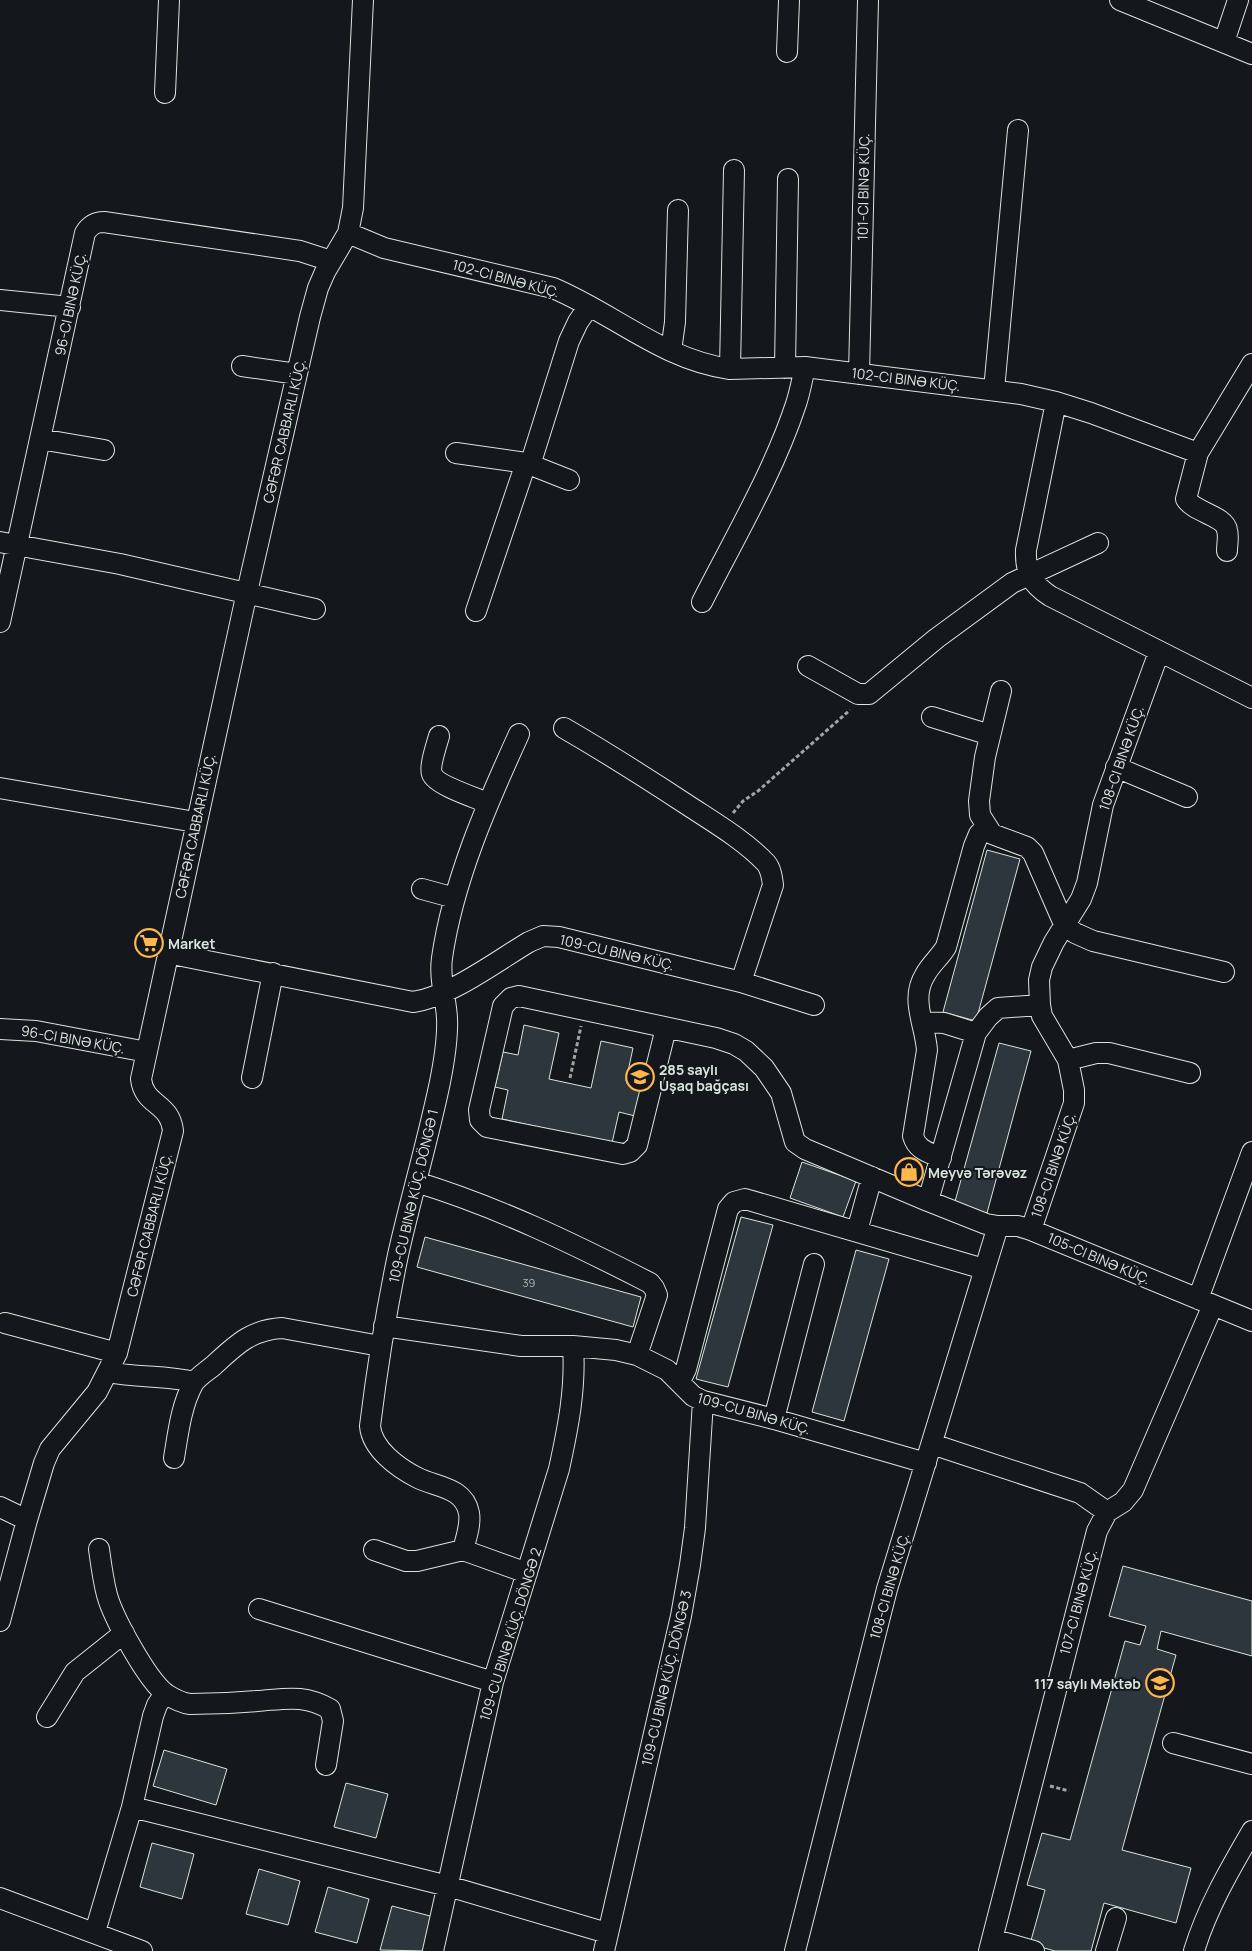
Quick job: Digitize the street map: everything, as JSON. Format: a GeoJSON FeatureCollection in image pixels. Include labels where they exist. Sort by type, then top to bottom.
{"type":"FeatureCollection","features":[{"type":"Feature","properties":{"kind":"street"},"geometry":{"type":"LineString","coordinates":[[165,93],[169,0]]}},
{"type":"Feature","properties":{"kind":"street"},"geometry":{"type":"LineString","coordinates":[[0,1621],[27,1520],[50,1449],[88,1404],[109,1372],[117,1353],[173,1131],[172,1120],[145,1093],[141,1079],[246,592],[318,288],[331,261],[348,233],[353,208],[363,0]]}},
{"type":"Feature","properties":{"kind":"street"},"geometry":{"type":"LineString","coordinates":[[787,52],[789,0]]}},
{"type":"Feature","properties":{"kind":"street","name":"101-CI BINƏ KÜÇ."},"geometry":{"type":"LineString","coordinates":[[858,374],[868,0]]}},
{"type":"Feature","properties":{"kind":"street"},"geometry":{"type":"LineString","coordinates":[[1120,0],[1252,54]]}},
{"type":"Feature","properties":{"kind":"street"},"geometry":{"type":"LineString","coordinates":[[1224,42],[1238,0]]}},
{"type":"Feature","properties":{"kind":"street"},"geometry":{"type":"LineString","coordinates":[[994,390],[1018,130]]}},
{"type":"Feature","properties":{"kind":"street"},"geometry":{"type":"LineString","coordinates":[[730,369],[734,170]]}},
{"type":"Feature","properties":{"kind":"street"},"geometry":{"type":"LineString","coordinates":[[785,368],[788,179]]}},
{"type":"Feature","properties":{"kind":"street"},"geometry":{"type":"LineString","coordinates":[[671,351],[675,322],[678,210]]}},
{"type":"Feature","properties":{"kind":"street"},"geometry":{"type":"LineString","coordinates":[[0,622],[8,543],[40,439],[86,233],[89,228],[97,222],[300,251],[331,261]]}},
{"type":"Feature","properties":{"kind":"street","name":"102-CI BINƏ KÜÇ."},"geometry":{"type":"LineString","coordinates":[[348,233],[384,248],[553,288],[589,306],[653,343],[700,362],[730,369],[805,367],[1021,394],[1056,402],[1090,413],[1198,453]]}},
{"type":"Feature","properties":{"kind":"street"},"geometry":{"type":"LineString","coordinates":[[0,300],[70,307]]}},
{"type":"Feature","properties":{"kind":"street"},"geometry":{"type":"LineString","coordinates":[[526,463],[531,462],[569,341],[578,322],[589,306]]}},
{"type":"Feature","properties":{"kind":"street"},"geometry":{"type":"LineString","coordinates":[[1227,550],[1227,529],[1224,523],[1188,503],[1186,498],[1198,453],[1252,364]]}},
{"type":"Feature","properties":{"kind":"street"},"geometry":{"type":"LineString","coordinates":[[242,366],[297,374]]}},
{"type":"Feature","properties":{"kind":"street"},"geometry":{"type":"LineString","coordinates":[[702,602],[785,434],[796,403],[805,367]]}},
{"type":"Feature","properties":{"kind":"street"},"geometry":{"type":"LineString","coordinates":[[1056,402],[1026,550],[1025,564],[1038,588],[1050,596],[1252,698]]}},
{"type":"Feature","properties":{"kind":"street"},"geometry":{"type":"LineString","coordinates":[[40,439],[104,450]]}},
{"type":"Feature","properties":{"kind":"street"},"geometry":{"type":"LineString","coordinates":[[456,453],[526,463],[569,480]]}},
{"type":"Feature","properties":{"kind":"street"},"geometry":{"type":"LineString","coordinates":[[476,610],[526,463]]}},
{"type":"Feature","properties":{"kind":"street"},"geometry":{"type":"LineString","coordinates":[[8,543],[120,564],[315,609]]}},
{"type":"Feature","properties":{"kind":"street"},"geometry":{"type":"LineString","coordinates":[[808,666],[858,694],[869,694],[936,638],[1012,583],[1098,543]]}},
{"type":"Feature","properties":{"kind":"street","name":"108-CI BINƏ KÜÇ."},"geometry":{"type":"LineString","coordinates":[[1031,1230],[1074,1103],[1074,1090],[1068,1060],[1042,1016],[1039,980],[1042,966],[1064,924],[1081,899],[1087,883],[1103,805],[1159,652]]}},
{"type":"Feature","properties":{"kind":"street"},"geometry":{"type":"LineString","coordinates":[[1001,691],[990,735],[979,801],[980,815],[986,827],[992,834],[1027,848],[1033,853],[1064,924],[1075,933],[1093,941],[1224,972]]}},
{"type":"Feature","properties":{"kind":"street"},"geometry":{"type":"LineString","coordinates":[[932,717],[990,735]]}},
{"type":"Feature","properties":{"kind":"street"},"geometry":{"type":"LineString","coordinates":[[564,728],[620,761],[721,827],[746,845],[767,864],[771,872],[773,884],[741,982]]}},
{"type":"Feature","properties":{"kind":"street","name":"109-CU BINƏ KÜÇ. DÖNGƏ 1"},"geometry":{"type":"LineString","coordinates":[[463,1550],[469,1523],[469,1511],[458,1494],[443,1486],[418,1478],[403,1469],[379,1449],[371,1436],[370,1426],[380,1346],[398,1255],[440,1082],[447,1018],[441,973],[442,957],[455,898],[471,847],[488,803],[519,734]]}},
{"type":"Feature","properties":{"kind":"street"},"geometry":{"type":"LineString","coordinates":[[439,736],[432,766],[432,775],[438,782],[488,803]]}},
{"type":"Feature","properties":{"kind":"street"},"geometry":{"type":"LineString","coordinates":[[1116,766],[1187,798]]}},
{"type":"Feature","properties":{"kind":"street"},"geometry":{"type":"LineString","coordinates":[[0,788],[195,822]]}},
{"type":"Feature","properties":{"kind":"street"},"geometry":{"type":"LineString","coordinates":[[941,1158],[915,1144],[913,1136],[927,1050],[926,1036],[918,1008],[917,996],[924,975],[946,947],[974,846],[979,834],[986,827]]}},
{"type":"Feature","properties":{"kind":"street"},"geometry":{"type":"LineString","coordinates":[[422,889],[455,898]]}},
{"type":"Feature","properties":{"kind":"street","name":"109-CU BINƏ KÜÇ."},"geometry":{"type":"LineString","coordinates":[[167,953],[413,1002],[427,1000],[443,993],[529,942],[543,936],[559,937],[741,982],[814,1005]]}},
{"type":"Feature","properties":{"kind":"street"},"geometry":{"type":"LineString","coordinates":[[252,1078],[274,973]]}},
{"type":"Feature","properties":{"kind":"street"},"geometry":{"type":"LineString","coordinates":[[519,996],[666,1028],[637,1145],[630,1152],[623,1154],[488,1127],[480,1120],[479,1110],[503,1006],[511,998],[519,996]]}},
{"type":"Feature","properties":{"kind":"street"},"geometry":{"type":"LineString","coordinates":[[928,1202],[976,1033],[988,1017],[998,1008],[1040,1005]]}},
{"type":"Feature","properties":{"kind":"street"},"geometry":{"type":"LineString","coordinates":[[922,1022],[944,1023],[976,1033]]}},
{"type":"Feature","properties":{"kind":"street"},"geometry":{"type":"LineString","coordinates":[[0,1028],[36,1031],[147,1052]]}},
{"type":"Feature","properties":{"kind":"street","name":"105-CI BINƏ KÜÇ."},"geometry":{"type":"LineString","coordinates":[[666,1028],[716,1038],[734,1044],[746,1051],[764,1068],[774,1081],[785,1103],[795,1142],[805,1149],[928,1202],[986,1224],[1018,1226],[1031,1230],[1252,1321]]}},
{"type":"Feature","properties":{"kind":"street"},"geometry":{"type":"LineString","coordinates":[[1068,1060],[1096,1053],[1110,1053],[1190,1073]]}},
{"type":"Feature","properties":{"kind":"street","name":"107-CI BINƏ KÜÇ."},"geometry":{"type":"LineString","coordinates":[[990,1945],[1097,1531],[1107,1512],[1123,1502],[1133,1490],[1205,1302],[1252,1152]]}},
{"type":"Feature","properties":{"kind":"street"},"geometry":{"type":"LineString","coordinates":[[857,1230],[872,1177]]}},
{"type":"Feature","properties":{"kind":"street"},"geometry":{"type":"LineString","coordinates":[[416,1182],[482,1203],[580,1247],[650,1283],[657,1295],[637,1355]]}},
{"type":"Feature","properties":{"kind":"street"},"geometry":{"type":"LineString","coordinates":[[680,1381],[686,1369],[728,1209],[734,1202],[745,1199],[857,1230],[984,1269]]}},
{"type":"Feature","properties":{"kind":"street","name":"108-CI BINƏ KÜÇ."},"geometry":{"type":"LineString","coordinates":[[795,1951],[886,1589],[998,1226]]}},
{"type":"Feature","properties":{"kind":"street"},"geometry":{"type":"LineString","coordinates":[[774,1419],[814,1264]]}},
{"type":"Feature","properties":{"kind":"street"},"geometry":{"type":"LineString","coordinates":[[5,1323],[117,1353]]}},
{"type":"Feature","properties":{"kind":"street","name":"109-CU BINƏ KÜÇ."},"geometry":{"type":"LineString","coordinates":[[384,1326],[521,1346],[607,1348],[637,1355],[667,1370],[693,1396],[704,1401],[926,1463]]}},
{"type":"Feature","properties":{"kind":"street"},"geometry":{"type":"LineString","coordinates":[[174,1458],[185,1404],[194,1382],[240,1342],[251,1335],[267,1329],[282,1328],[380,1346]]}},
{"type":"Feature","properties":{"kind":"street","name":"109-CU BINƏ KÜÇ. DÖNGƏ 2"},"geometry":{"type":"LineString","coordinates":[[433,1951],[493,1682],[559,1469],[567,1434],[575,1374],[573,1346]]}},
{"type":"Feature","properties":{"kind":"street"},"geometry":{"type":"LineString","coordinates":[[109,1372],[124,1375],[170,1377],[194,1382]]}},
{"type":"Feature","properties":{"kind":"street","name":"109-CU BINƏ KÜÇ. DÖNGƏ 3"},"geometry":{"type":"LineString","coordinates":[[605,1942],[681,1616],[690,1565],[704,1401]]}},
{"type":"Feature","properties":{"kind":"street"},"geometry":{"type":"LineString","coordinates":[[932,1444],[1080,1493],[1107,1512]]}},
{"type":"Feature","properties":{"kind":"street"},"geometry":{"type":"LineString","coordinates":[[0,1507],[27,1520]]}},
{"type":"Feature","properties":{"kind":"street"},"geometry":{"type":"LineString","coordinates":[[99,1549],[107,1594],[113,1612],[155,1682],[165,1693],[181,1702],[190,1704],[285,1698],[300,1698],[317,1702],[330,1709],[333,1721],[326,1765]]}},
{"type":"Feature","properties":{"kind":"street"},"geometry":{"type":"LineString","coordinates":[[374,1550],[406,1561],[417,1561],[463,1550],[528,1573]]}},
{"type":"Feature","properties":{"kind":"street"},"geometry":{"type":"LineString","coordinates":[[259,1609],[493,1682]]}},
{"type":"Feature","properties":{"kind":"street"},"geometry":{"type":"LineString","coordinates":[[47,1716],[75,1672],[124,1633]]}},
{"type":"Feature","properties":{"kind":"street"},"geometry":{"type":"LineString","coordinates":[[95,1932],[132,1807],[153,1716],[157,1705],[165,1693]]}},
{"type":"Feature","properties":{"kind":"street"},"geometry":{"type":"LineString","coordinates":[[1173,1743],[1252,1764]]}},
{"type":"Feature","properties":{"kind":"street"},"geometry":{"type":"LineString","coordinates":[[132,1807],[448,1886],[605,1942]]}},
{"type":"Feature","properties":{"kind":"street"},"geometry":{"type":"LineString","coordinates":[[1194,1951],[1208,1913],[1229,1870],[1252,1831]]}},
{"type":"Feature","properties":{"kind":"street"},"geometry":{"type":"LineString","coordinates":[[0,1898],[142,1951]]}},
{"type":"Feature","properties":{"kind":"street"},"geometry":{"type":"LineString","coordinates":[[1106,1951],[1116,1918]]}},
{"type":"Feature","properties":{"kind":"street"},"geometry":{"type":"LineString","coordinates":[[990,1945],[1034,1951]]}},
{"type":"Feature","properties":{"kind":"path"},"geometry":{"type":"LineString","coordinates":[[721,827],[743,801],[758,791],[849,712],[858,694]]}},
{"type":"Feature","properties":{"kind":"path"},"geometry":{"type":"LineString","coordinates":[[570,1078],[585,1011]]}},
{"type":"Feature","properties":{"kind":"building"},"geometry":{"type":"Polygon","coordinates":[[[987,850],[1020,859],[976,1021],[943,1012],[987,850]]]}},
{"type":"Feature","properties":{"kind":"building"},"geometry":{"type":"Polygon","coordinates":[[[524,1025],[559,1033],[549,1079],[591,1088],[601,1041],[633,1048],[626,1081],[642,1084],[635,1116],[619,1112],[612,1143],[502,1119],[508,1090],[495,1087],[503,1052],[518,1055],[524,1025]]]}},
{"type":"Feature","properties":{"kind":"building"},"geometry":{"type":"Polygon","coordinates":[[[999,1043],[1031,1051],[987,1213],[954,1205],[999,1043]]]}},
{"type":"Feature","properties":{"kind":"building"},"geometry":{"type":"Polygon","coordinates":[[[802,1162],[856,1181],[843,1217],[790,1198],[802,1162]]]}},
{"type":"Feature","properties":{"kind":"building"},"geometry":{"type":"Polygon","coordinates":[[[741,1217],[773,1225],[728,1387],[696,1379],[741,1217]]]}},
{"type":"Feature","properties":{"kind":"building"},"geometry":{"type":"Polygon","coordinates":[[[425,1237],[641,1297],[633,1327],[417,1267],[425,1237]]]}},
{"type":"Feature","properties":{"kind":"building"},"geometry":{"type":"Polygon","coordinates":[[[856,1250],[889,1259],[844,1421],[812,1412],[856,1250]]]}},
{"type":"Feature","properties":{"kind":"building"},"geometry":{"type":"Polygon","coordinates":[[[1123,1566],[1252,1601],[1252,1656],[1161,1631],[1157,1649],[1176,1655],[1122,1850],[1191,1868],[1176,1923],[1104,1903],[1091,1951],[1055,1951],[1030,1944],[1045,1890],[1027,1885],[1042,1833],[1070,1840],[1125,1641],[1140,1645],[1146,1626],[1109,1616],[1123,1566]]]}},
{"type":"Feature","properties":{"kind":"building"},"geometry":{"type":"Polygon","coordinates":[[[164,1750],[227,1769],[216,1805],[153,1786],[164,1750]]]}},
{"type":"Feature","properties":{"kind":"building"},"geometry":{"type":"Polygon","coordinates":[[[346,1783],[388,1794],[376,1838],[334,1827],[346,1783]]]}},
{"type":"Feature","properties":{"kind":"building"},"geometry":{"type":"Polygon","coordinates":[[[152,1843],[194,1854],[182,1899],[140,1887],[152,1843]]]}},
{"type":"Feature","properties":{"kind":"building"},"geometry":{"type":"Polygon","coordinates":[[[259,1869],[300,1881],[288,1925],[246,1914],[259,1869]]]}},
{"type":"Feature","properties":{"kind":"building"},"geometry":{"type":"Polygon","coordinates":[[[328,1887],[369,1899],[357,1943],[315,1932],[328,1887]]]}},
{"type":"Feature","properties":{"kind":"building"},"geometry":{"type":"Polygon","coordinates":[[[392,1906],[434,1917],[425,1951],[380,1950],[392,1906]]]}},
{"type":"Feature","properties":{"kind":"place","name":"Market"},"geometry":{"type":"Point","coordinates":[149,943]}},
{"type":"Feature","properties":{"kind":"place","name":"285 saylı Uşaq bağçası"},"geometry":{"type":"Point","coordinates":[640,1077]}},
{"type":"Feature","properties":{"kind":"place","name":"Meyvə Tərəvəz"},"geometry":{"type":"Point","coordinates":[909,1172]}},
{"type":"Feature","properties":{"kind":"place","name":"117 saylı Məktəb"},"geometry":{"type":"Point","coordinates":[1160,1683]}}]}
